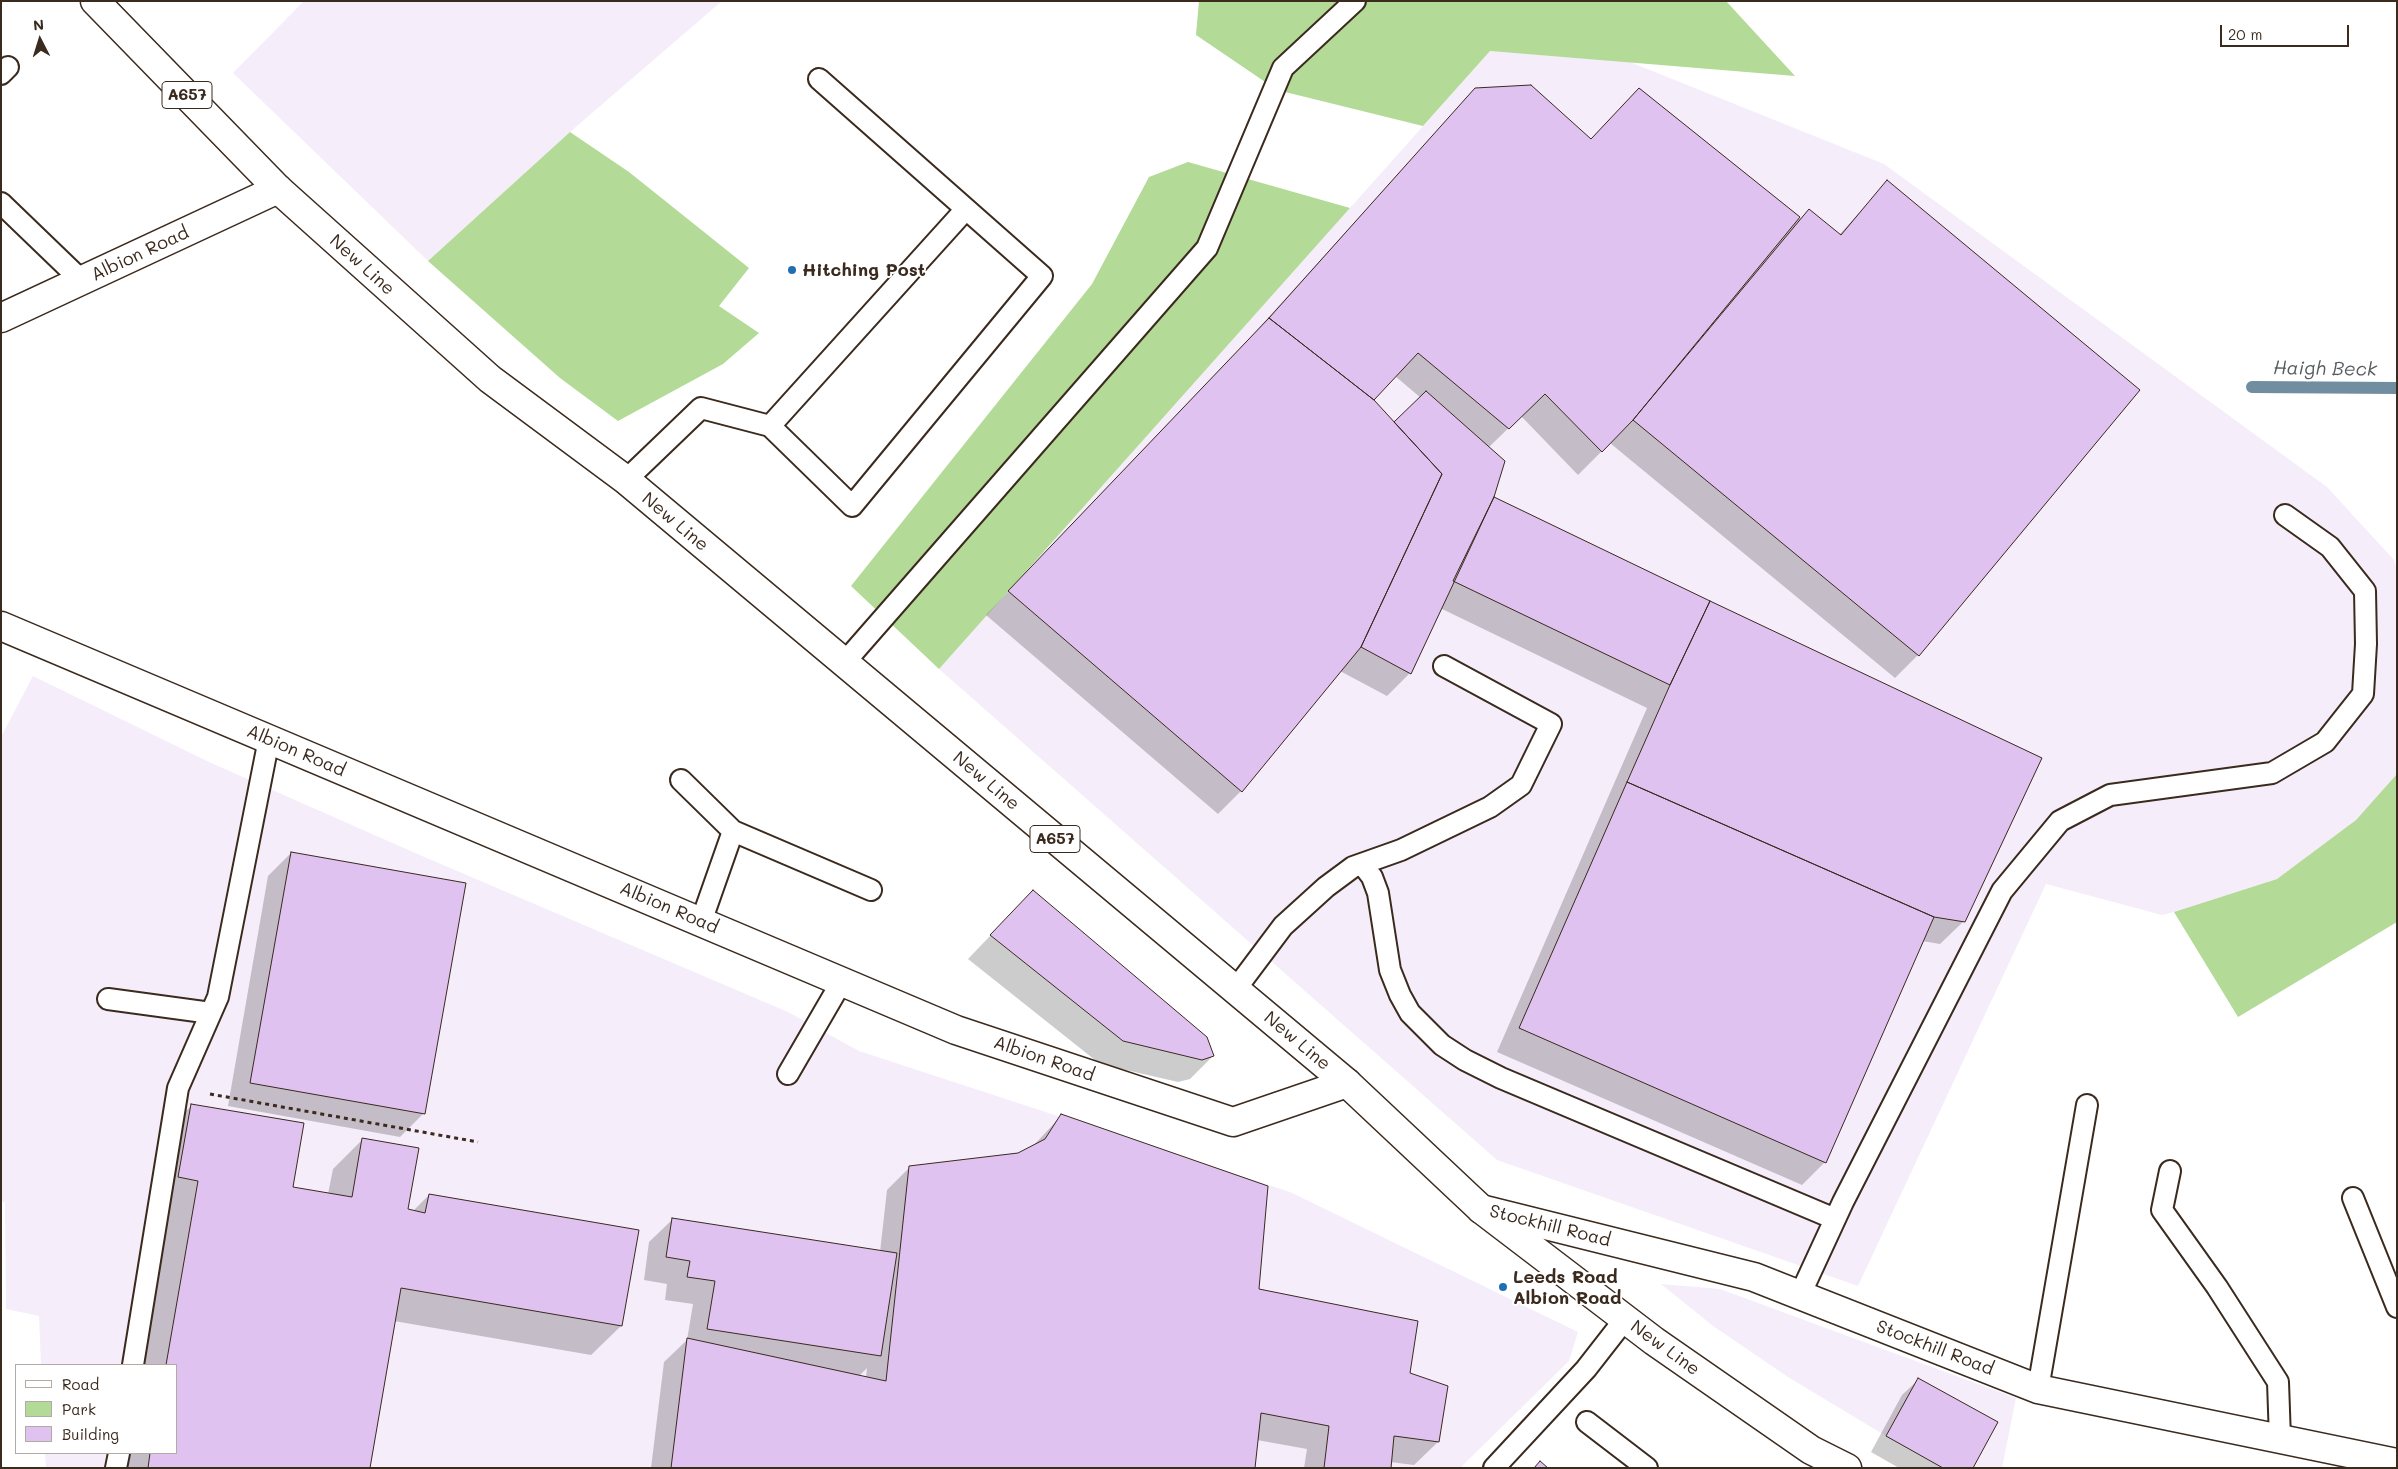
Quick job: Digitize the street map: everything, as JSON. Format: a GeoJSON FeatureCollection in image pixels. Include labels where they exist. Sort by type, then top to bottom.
{"type":"FeatureCollection","features":[{"type":"Feature","properties":{"kind":"street","name":"A657"},"geometry":{"type":"LineString","coordinates":[[96,1],[278,189]]}},
{"type":"Feature","properties":{"kind":"street","name":"Albion Road"},"geometry":{"type":"LineString","coordinates":[[1,318],[278,189]]}},
{"type":"Feature","properties":{"kind":"street","name":"New Line"},"geometry":{"type":"LineString","coordinates":[[278,189],[490,379],[626,480],[1347,1083],[1481,1209],[1654,1341],[1812,1450],[1817,1462],[1847,1468]]}},
{"type":"Feature","properties":{"kind":"street","name":"Albion Road"},"geometry":{"type":"LineString","coordinates":[[1,626],[956,1030],[1233,1122],[1347,1083]]}},
{"type":"Feature","properties":{"kind":"street","name":"Stockhill Road"},"geometry":{"type":"LineString","coordinates":[[1481,1209],[1754,1277],[2038,1388],[2397,1463]]}},
{"type":"Feature","properties":{"kind":"lane"},"geometry":{"type":"LineString","coordinates":[[844,663],[1207,248],[1283,68],[1355,1]]}},
{"type":"Feature","properties":{"kind":"lane"},"geometry":{"type":"LineString","coordinates":[[626,480],[701,408],[770,426],[852,506],[1042,276],[819,80]]}},
{"type":"Feature","properties":{"kind":"lane"},"geometry":{"type":"LineString","coordinates":[[1,203],[82,280]]}},
{"type":"Feature","properties":{"kind":"lane"},"geometry":{"type":"LineString","coordinates":[[770,426],[966,209]]}},
{"type":"Feature","properties":{"kind":"lane"},"geometry":{"type":"LineString","coordinates":[[1800,1295],[1835,1219],[2002,891],[2060,822],[2110,795],[2272,774],[2324,742],[2363,694],[2366,644],[2365,591],[2330,547],[2285,515]]}},
{"type":"Feature","properties":{"kind":"lane"},"geometry":{"type":"LineString","coordinates":[[1235,990],[1283,926],[1326,887],[1354,867],[1400,850],[1490,807],[1521,785],[1551,724],[1444,666]]}},
{"type":"Feature","properties":{"kind":"lane"},"geometry":{"type":"LineString","coordinates":[[133,1364],[178,1088],[218,997],[269,740]]}},
{"type":"Feature","properties":{"kind":"lane"},"geometry":{"type":"LineString","coordinates":[[681,780],[733,831],[872,890]]}},
{"type":"Feature","properties":{"kind":"lane"},"geometry":{"type":"LineString","coordinates":[[701,922],[733,831]]}},
{"type":"Feature","properties":{"kind":"lane"},"geometry":{"type":"LineString","coordinates":[[1362,864],[1372,877],[1378,893],[1390,970],[1400,995],[1410,1013],[1442,1044],[1465,1060],[1501,1078],[1835,1219]]}},
{"type":"Feature","properties":{"kind":"lane"},"geometry":{"type":"LineString","coordinates":[[788,1074],[842,981]]}},
{"type":"Feature","properties":{"kind":"lane"},"geometry":{"type":"LineString","coordinates":[[108,999],[211,1014]]}},
{"type":"Feature","properties":{"kind":"lane"},"geometry":{"type":"LineString","coordinates":[[2038,1388],[2087,1105]]}},
{"type":"Feature","properties":{"kind":"lane"},"geometry":{"type":"LineString","coordinates":[[2170,1171],[2162,1210],[2217,1287],[2278,1382],[2280,1439]]}},
{"type":"Feature","properties":{"kind":"lane"},"geometry":{"type":"LineString","coordinates":[[2353,1198],[2397,1307]]}},
{"type":"Feature","properties":{"kind":"lane"},"geometry":{"type":"LineString","coordinates":[[1494,1468],[1586,1369],[1625,1319]]}},
{"type":"Feature","properties":{"kind":"lane"},"geometry":{"type":"LineString","coordinates":[[1587,1422],[1647,1468]]}},
{"type":"Feature","properties":{"kind":"lane"},"geometry":{"type":"LineString","coordinates":[[116,1468],[119,1454]]}},
{"type":"Feature","properties":{"kind":"path"},"geometry":{"type":"LineString","coordinates":[[178,1088],[478,1142]]}},
{"type":"Feature","properties":{"kind":"shaded area"},"geometry":{"type":"Polygon","coordinates":[[[304,1],[722,1],[570,132],[428,261],[233,73],[304,1]]]}},
{"type":"Feature","properties":{"kind":"shaded area"},"geometry":{"type":"Polygon","coordinates":[[[1490,51],[1630,62],[1884,164],[2327,487],[2394,560],[2397,570],[2397,774],[2356,820],[2277,879],[2174,912],[2162,915],[2046,884],[1858,1286],[1497,1160],[939,669],[1490,51]]]}},
{"type":"Feature","properties":{"kind":"shaded area"},"geometry":{"type":"Polygon","coordinates":[[[33,676],[209,762],[422,856],[788,1012],[859,1051],[1290,1192],[1578,1332],[1569,1361],[1460,1468],[46,1468],[45,1454],[178,1454],[178,1364],[41,1364],[39,1316],[6,1309],[5,1203],[1,1201],[1,737],[33,676]]]}},
{"type":"Feature","properties":{"kind":"shaded area"},"geometry":{"type":"Polygon","coordinates":[[[1661,1284],[1720,1289],[2016,1398],[2002,1468],[1943,1468],[1788,1377],[1713,1326],[1661,1284]]]}},
{"type":"Feature","properties":{"kind":"green space"},"geometry":{"type":"Polygon","coordinates":[[[1199,1],[1726,1],[1795,76],[1490,51],[1423,126],[1277,90],[1196,35],[1199,1]]]}},
{"type":"Feature","properties":{"kind":"green space"},"geometry":{"type":"Polygon","coordinates":[[[570,132],[629,172],[749,268],[719,306],[759,333],[723,364],[618,421],[560,378],[428,261],[570,132]]]}},
{"type":"Feature","properties":{"kind":"green space"},"geometry":{"type":"Polygon","coordinates":[[[1188,162],[1350,208],[939,669],[851,586],[1092,284],[1149,177],[1188,162]]]}},
{"type":"Feature","properties":{"kind":"green space"},"geometry":{"type":"Polygon","coordinates":[[[2397,774],[2397,922],[2238,1017],[2174,912],[2277,879],[2356,820],[2397,774]]]}},
{"type":"Feature","properties":{"kind":"building"},"geometry":{"type":"Polygon","coordinates":[[[1531,85],[1591,139],[1639,88],[1800,217],[1633,420],[1602,452],[1545,394],[1509,429],[1418,353],[1374,400],[1269,318],[1475,88],[1531,85]]]}},
{"type":"Feature","properties":{"kind":"building"},"geometry":{"type":"Polygon","coordinates":[[[1887,180],[2140,390],[1919,656],[1633,420],[1809,209],[1841,235],[1887,180]]]}},
{"type":"Feature","properties":{"kind":"building"},"geometry":{"type":"Polygon","coordinates":[[[1269,318],[1374,400],[1442,474],[1361,647],[1242,792],[1008,591],[1269,318]]]}},
{"type":"Feature","properties":{"kind":"building"},"geometry":{"type":"Polygon","coordinates":[[[1426,391],[1505,461],[1494,497],[1411,674],[1361,647],[1442,474],[1394,422],[1426,391]]]}},
{"type":"Feature","properties":{"kind":"building"},"geometry":{"type":"Polygon","coordinates":[[[1494,497],[1710,601],[1670,685],[1453,581],[1494,497]]]}},
{"type":"Feature","properties":{"kind":"building"},"geometry":{"type":"Polygon","coordinates":[[[1710,601],[2042,758],[1965,922],[1934,917],[1627,782],[1710,601]]]}},
{"type":"Feature","properties":{"kind":"building"},"geometry":{"type":"Polygon","coordinates":[[[1627,782],[1934,917],[1826,1163],[1519,1028],[1627,782]]]}},
{"type":"Feature","properties":{"kind":"building"},"geometry":{"type":"Polygon","coordinates":[[[291,852],[466,883],[425,1114],[250,1083],[291,852]]]}},
{"type":"Feature","properties":{"kind":"building"},"geometry":{"type":"Polygon","coordinates":[[[1033,890],[1207,1037],[1214,1056],[1202,1060],[1123,1041],[990,935],[1033,890]]]}},
{"type":"Feature","properties":{"kind":"building"},"geometry":{"type":"Polygon","coordinates":[[[191,1104],[304,1123],[293,1187],[352,1197],[362,1138],[419,1148],[408,1209],[425,1213],[429,1194],[639,1230],[622,1326],[401,1288],[370,1468],[148,1468],[150,1454],[178,1454],[178,1364],[166,1364],[198,1181],[178,1177],[191,1104]]]}},
{"type":"Feature","properties":{"kind":"building"},"geometry":{"type":"Polygon","coordinates":[[[1061,1114],[1268,1186],[1259,1289],[1418,1321],[1410,1373],[1448,1386],[1439,1442],[1394,1436],[1391,1468],[1324,1468],[1329,1426],[1261,1413],[1255,1468],[671,1468],[687,1338],[886,1381],[909,1166],[1018,1153],[1045,1139],[1061,1114]]]}},
{"type":"Feature","properties":{"kind":"building"},"geometry":{"type":"Polygon","coordinates":[[[672,1218],[897,1253],[881,1356],[707,1329],[715,1281],[687,1277],[690,1261],[666,1257],[672,1218]]]}},
{"type":"Feature","properties":{"kind":"building"},"geometry":{"type":"Polygon","coordinates":[[[1918,1378],[1998,1422],[1973,1468],[1943,1468],[1886,1436],[1918,1378]]]}},
{"type":"Feature","properties":{"kind":"building"},"geometry":{"type":"Polygon","coordinates":[[[1540,1461],[1548,1468],[1534,1468],[1540,1461]]]}},
{"type":"Feature","properties":{"kind":"waterway","name":"Haigh Beck"},"geometry":{"type":"LineString","coordinates":[[2252,387],[2397,388]]}},
{"type":"Feature","properties":{"kind":"place","name":"Hitching Post"},"geometry":{"type":"Point","coordinates":[792,270]}},
{"type":"Feature","properties":{"kind":"place","name":"Leeds Road Albion Road"},"geometry":{"type":"Point","coordinates":[1503,1287]}}]}
